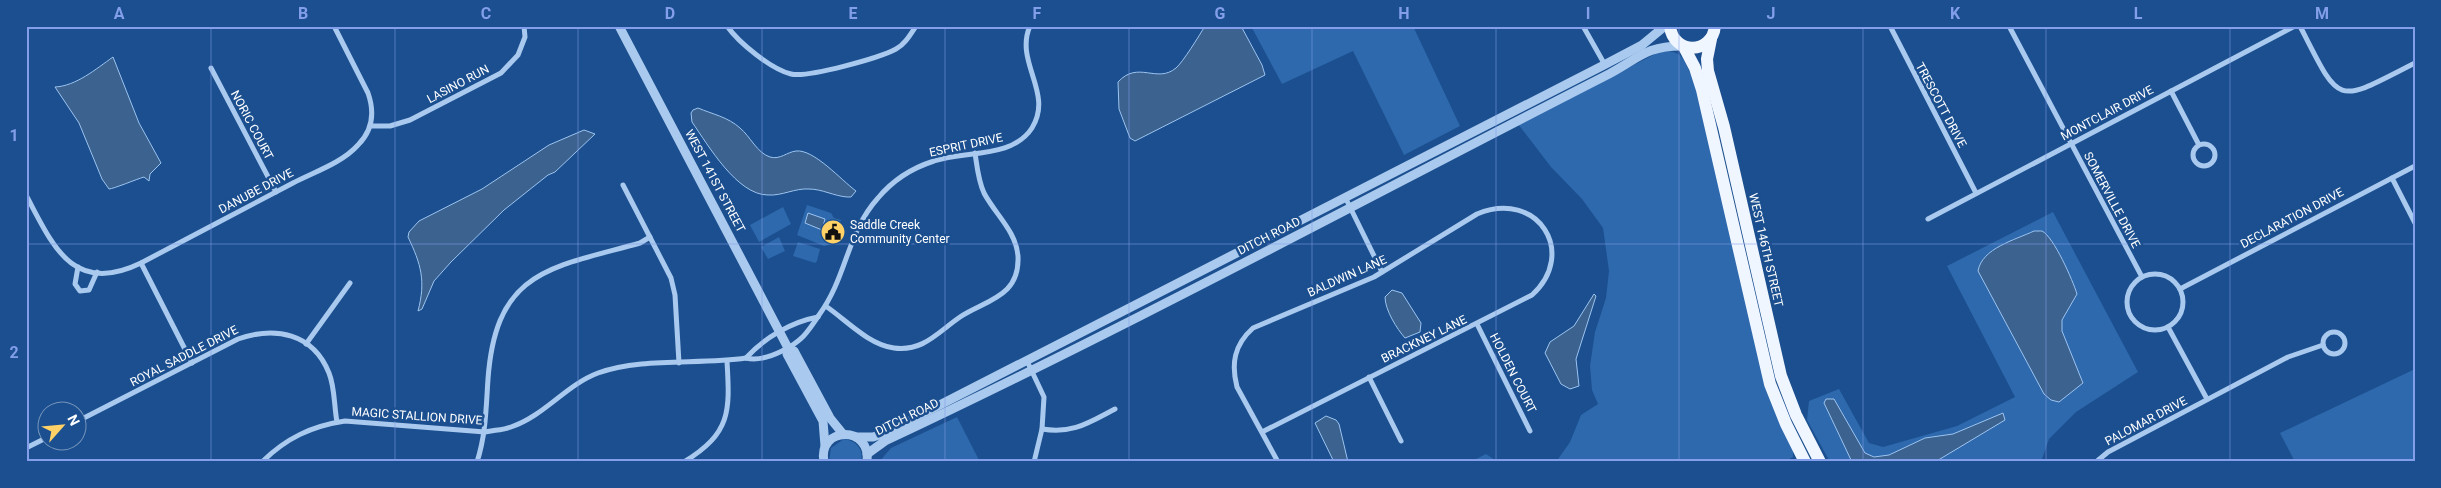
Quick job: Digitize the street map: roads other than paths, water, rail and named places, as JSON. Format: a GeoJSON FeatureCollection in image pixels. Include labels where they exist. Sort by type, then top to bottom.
{"type":"FeatureCollection","features":[{"type":"Feature","properties":{"kind":"main road"},"geometry":{"type":"LineString","coordinates":[[1670,26],[1672,36],[1683,46],[1695,68],[1702,90],[1770,384],[1786,424],[1805,462]]}},
{"type":"Feature","properties":{"kind":"main road"},"geometry":{"type":"LineString","coordinates":[[1683,46],[1699,48],[1714,31]]}},
{"type":"Feature","properties":{"kind":"main road","name":"WEST 146TH STREET"},"geometry":{"type":"LineString","coordinates":[[1714,31],[1707,59],[1708,71],[1726,136],[1779,369],[1790,401],[1820,462]]}},
{"type":"Feature","properties":{"kind":"street"},"geometry":{"type":"LineString","coordinates":[[334,26],[372,103],[372,126]]}},
{"type":"Feature","properties":{"kind":"street","name":"LASINO RUN"},"geometry":{"type":"LineString","coordinates":[[372,126],[390,126],[410,120],[501,72],[518,55],[525,37],[524,26]]}},
{"type":"Feature","properties":{"kind":"street","name":"WEST 141ST STREET"},"geometry":{"type":"LineString","coordinates":[[619,26],[788,348],[787,354],[823,422],[825,446],[822,461]]}},
{"type":"Feature","properties":{"kind":"street"},"geometry":{"type":"LineString","coordinates":[[727,26],[738,39],[773,66],[799,75],[816,73],[888,52],[903,44],[916,26]]}},
{"type":"Feature","properties":{"kind":"street","name":"ESPRIT DRIVE"},"geometry":{"type":"LineString","coordinates":[[788,348],[805,337],[826,307],[839,284],[859,224],[878,197],[903,175],[918,167],[945,158],[1006,148],[1026,136],[1036,120],[1039,95],[1024,50],[1030,26]]}},
{"type":"Feature","properties":{"kind":"street"},"geometry":{"type":"LineString","coordinates":[[1583,26],[1609,74]]}},
{"type":"Feature","properties":{"kind":"street","name":"DITCH ROAD"},"geometry":{"type":"LineString","coordinates":[[843,434],[856,437],[873,437],[885,433],[1604,65],[1642,45],[1665,26]]}},
{"type":"Feature","properties":{"kind":"street","name":"TRESCOTT DRIVE"},"geometry":{"type":"LineString","coordinates":[[1890,26],[1976,193]]}},
{"type":"Feature","properties":{"kind":"street","name":"SOMERVILLE DRIVE"},"geometry":{"type":"LineString","coordinates":[[2009,26],[2142,277]]}},
{"type":"Feature","properties":{"kind":"street","name":"MONTCLAIR DRIVE"},"geometry":{"type":"LineString","coordinates":[[1928,219],[2295,26]]}},
{"type":"Feature","properties":{"kind":"street"},"geometry":{"type":"LineString","coordinates":[[2300,26],[2329,82],[2344,92],[2365,89],[2415,63]]}},
{"type":"Feature","properties":{"kind":"street","name":"DITCH ROAD"},"geometry":{"type":"LineString","coordinates":[[867,458],[885,441],[1032,370],[1350,208],[1609,74],[1652,48],[1683,46]]}},
{"type":"Feature","properties":{"kind":"street","name":"NORIC COURT"},"geometry":{"type":"LineString","coordinates":[[211,68],[276,192]]}},
{"type":"Feature","properties":{"kind":"street"},"geometry":{"type":"LineString","coordinates":[[2171,91],[2199,145]]}},
{"type":"Feature","properties":{"kind":"street","name":"DANUBE DRIVE"},"geometry":{"type":"LineString","coordinates":[[97,272],[112,273],[141,263],[276,192],[351,152],[372,126]]}},
{"type":"Feature","properties":{"kind":"street"},"geometry":{"type":"LineString","coordinates":[[2206,144],[2212,147],[2215,154],[2211,164],[2200,165],[2194,160],[2193,154],[2199,145],[2206,144]]}},
{"type":"Feature","properties":{"kind":"street"},"geometry":{"type":"LineString","coordinates":[[826,307],[886,347],[906,349],[925,344],[964,315],[992,302],[1002,294],[1017,268],[1017,248],[1011,233],[984,192],[978,174],[975,153]]}},
{"type":"Feature","properties":{"kind":"street","name":"DECLARATION DRIVE"},"geometry":{"type":"LineString","coordinates":[[2180,289],[2415,166]]}},
{"type":"Feature","properties":{"kind":"street"},"geometry":{"type":"LineString","coordinates":[[2392,178],[2415,223]]}},
{"type":"Feature","properties":{"kind":"street"},"geometry":{"type":"LineString","coordinates":[[623,185],[669,271],[673,285],[678,363]]}},
{"type":"Feature","properties":{"kind":"street"},"geometry":{"type":"LineString","coordinates":[[26,195],[52,244],[65,258],[78,267],[97,272],[89,290],[80,291],[75,284],[78,267]]}},
{"type":"Feature","properties":{"kind":"street"},"geometry":{"type":"LineString","coordinates":[[1346,198],[1382,272]]}},
{"type":"Feature","properties":{"kind":"street","name":"BALDWIN LANE"},"geometry":{"type":"LineString","coordinates":[[1278,462],[1237,387],[1234,375],[1235,354],[1245,335],[1261,323],[1351,288],[1382,272],[1490,208],[1502,206],[1525,212],[1546,231]]}},
{"type":"Feature","properties":{"kind":"street","name":"BRACKNEY LANE"},"geometry":{"type":"LineString","coordinates":[[1262,432],[1532,295],[1541,287],[1551,264],[1550,247],[1546,231]]}},
{"type":"Feature","properties":{"kind":"street"},"geometry":{"type":"LineString","coordinates":[[477,462],[485,432],[492,345],[502,315],[515,296],[525,285],[547,272],[640,243],[650,237]]}},
{"type":"Feature","properties":{"kind":"street"},"geometry":{"type":"LineString","coordinates":[[141,263],[192,362]]}},
{"type":"Feature","properties":{"kind":"street"},"geometry":{"type":"LineString","coordinates":[[2154,274],[2163,275],[2174,281],[2180,289],[2182,308],[2176,320],[2168,327],[2158,330],[2146,328],[2130,316],[2127,303],[2128,294],[2134,283],[2142,277],[2154,274]]}},
{"type":"Feature","properties":{"kind":"street"},"geometry":{"type":"LineString","coordinates":[[306,344],[350,283]]}},
{"type":"Feature","properties":{"kind":"street"},"geometry":{"type":"LineString","coordinates":[[746,358],[763,341],[779,332],[818,317]]}},
{"type":"Feature","properties":{"kind":"street","name":"HOLDEN COURT"},"geometry":{"type":"LineString","coordinates":[[1477,324],[1530,431]]}},
{"type":"Feature","properties":{"kind":"street"},"geometry":{"type":"LineString","coordinates":[[2168,327],[2207,399]]}},
{"type":"Feature","properties":{"kind":"street","name":"ROYAL SADDLE DRIVE"},"geometry":{"type":"LineString","coordinates":[[88,416],[238,339],[260,332],[282,333],[306,344],[316,352],[329,374],[337,422]]}},
{"type":"Feature","properties":{"kind":"street"},"geometry":{"type":"LineString","coordinates":[[2337,332],[2345,340],[2345,348],[2337,354],[2330,353],[2323,345],[2324,338],[2330,333],[2337,332]]}},
{"type":"Feature","properties":{"kind":"street","name":"PALOMAR DRIVE"},"geometry":{"type":"LineString","coordinates":[[2096,462],[2108,452],[2288,357],[2323,345]]}},
{"type":"Feature","properties":{"kind":"street","name":"WEST 141ST STREET"},"geometry":{"type":"LineString","coordinates":[[788,348],[794,350],[830,418],[843,434]]}},
{"type":"Feature","properties":{"kind":"street","name":"MAGIC STALLION DRIVE"},"geometry":{"type":"LineString","coordinates":[[262,462],[277,447],[290,438],[313,428],[337,422],[485,432],[512,427],[524,421],[570,388],[599,373],[617,368],[764,358],[788,348]]}},
{"type":"Feature","properties":{"kind":"street"},"geometry":{"type":"LineString","coordinates":[[684,462],[712,442],[722,426],[726,415],[729,389],[727,361]]}},
{"type":"Feature","properties":{"kind":"street"},"geometry":{"type":"LineString","coordinates":[[1027,361],[1044,397],[1042,429],[1034,462]]}},
{"type":"Feature","properties":{"kind":"street"},"geometry":{"type":"LineString","coordinates":[[1369,378],[1402,441]]}},
{"type":"Feature","properties":{"kind":"street"},"geometry":{"type":"LineString","coordinates":[[1042,429],[1066,431],[1076,429],[1115,409]]}},
{"type":"Feature","properties":{"kind":"street"},"geometry":{"type":"LineString","coordinates":[[825,446],[833,438],[843,434]]}},
{"type":"Feature","properties":{"kind":"street"},"geometry":{"type":"LineString","coordinates":[[856,437],[864,444],[867,458]]}},
{"type":"Feature","properties":{"kind":"street"},"geometry":{"type":"LineString","coordinates":[[26,448],[38,442]]}},
{"type":"Feature","properties":{"kind":"place","name":"Saddle Creek Community Center"},"geometry":{"type":"Point","coordinates":[833,232]}}]}
